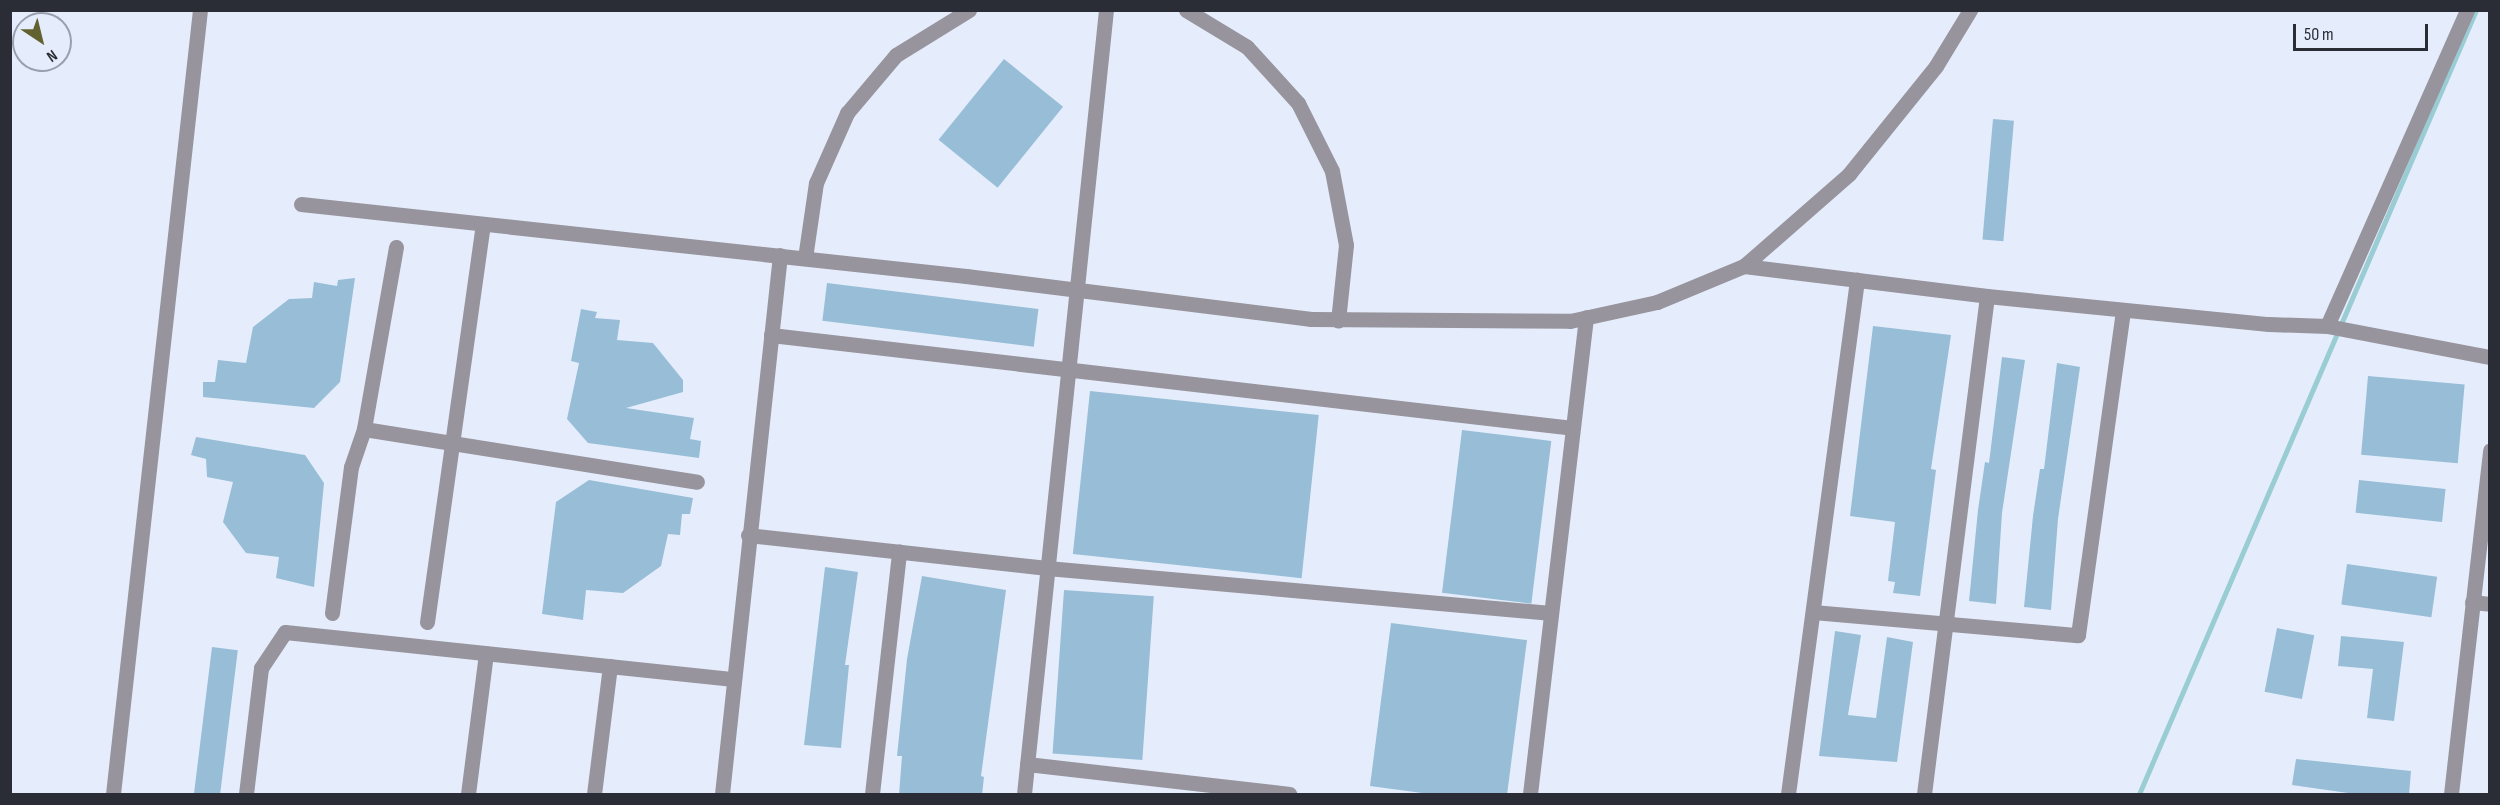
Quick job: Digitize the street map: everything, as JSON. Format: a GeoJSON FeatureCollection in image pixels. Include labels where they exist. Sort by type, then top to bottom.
{"type":"FeatureCollection","features":[{"type":"Feature","properties":{"kind":"street"},"geometry":{"type":"LineString","coordinates":[[113,795],[200,10]]}},
{"type":"Feature","properties":{"kind":"street"},"geometry":{"type":"LineString","coordinates":[[805,258],[816,183],[847,113],[896,55],[969,10]]}},
{"type":"Feature","properties":{"kind":"street"},"geometry":{"type":"LineString","coordinates":[[1024,795],[1106,10]]}},
{"type":"Feature","properties":{"kind":"street"},"geometry":{"type":"LineString","coordinates":[[1186,10],[1247,47],[1298,103],[1332,171],[1346,245],[1338,321]]}},
{"type":"Feature","properties":{"kind":"street"},"geometry":{"type":"LineString","coordinates":[[301,204],[780,255],[1338,321],[1569,321],[1657,302],[1744,266],[1849,174],[1936,66],[1970,10]]}},
{"type":"Feature","properties":{"kind":"street"},"geometry":{"type":"LineString","coordinates":[[2333,327],[2467,10]]}},
{"type":"Feature","properties":{"kind":"street"},"geometry":{"type":"LineString","coordinates":[[427,622],[483,224]]}},
{"type":"Feature","properties":{"kind":"street"},"geometry":{"type":"LineString","coordinates":[[332,613],[351,467],[364,429],[396,248]]}},
{"type":"Feature","properties":{"kind":"street"},"geometry":{"type":"LineString","coordinates":[[722,795],[748,536],[780,255]]}},
{"type":"Feature","properties":{"kind":"street"},"geometry":{"type":"LineString","coordinates":[[1744,266],[2123,310],[2269,324],[2333,327],[2490,357]]}},
{"type":"Feature","properties":{"kind":"street"},"geometry":{"type":"LineString","coordinates":[[1788,795],[1857,280]]}},
{"type":"Feature","properties":{"kind":"street"},"geometry":{"type":"LineString","coordinates":[[1924,795],[1988,296]]}},
{"type":"Feature","properties":{"kind":"street"},"geometry":{"type":"LineString","coordinates":[[1812,612],[2078,634],[2123,310]]}},
{"type":"Feature","properties":{"kind":"street"},"geometry":{"type":"LineString","coordinates":[[1530,795],[1586,317]]}},
{"type":"Feature","properties":{"kind":"street"},"geometry":{"type":"LineString","coordinates":[[771,335],[1573,428]]}},
{"type":"Feature","properties":{"kind":"street"},"geometry":{"type":"LineString","coordinates":[[364,429],[697,482]]}},
{"type":"Feature","properties":{"kind":"street"},"geometry":{"type":"LineString","coordinates":[[2451,795],[2490,450]]}},
{"type":"Feature","properties":{"kind":"street"},"geometry":{"type":"LineString","coordinates":[[748,536],[1047,568],[1551,614]]}},
{"type":"Feature","properties":{"kind":"street"},"geometry":{"type":"LineString","coordinates":[[872,795],[899,552]]}},
{"type":"Feature","properties":{"kind":"street"},"geometry":{"type":"LineString","coordinates":[[2472,602],[2490,604]]}},
{"type":"Feature","properties":{"kind":"street"},"geometry":{"type":"LineString","coordinates":[[246,795],[261,668],[285,632],[734,679]]}},
{"type":"Feature","properties":{"kind":"street"},"geometry":{"type":"LineString","coordinates":[[468,795],[486,653]]}},
{"type":"Feature","properties":{"kind":"street"},"geometry":{"type":"LineString","coordinates":[[594,795],[610,666]]}},
{"type":"Feature","properties":{"kind":"street"},"geometry":{"type":"LineString","coordinates":[[1027,764],[1289,795]]}},
{"type":"Feature","properties":{"kind":"building"},"geometry":{"type":"Polygon","coordinates":[[[1004,59],[1063,107],[998,188],[939,140],[1004,59]]]}},
{"type":"Feature","properties":{"kind":"building"},"geometry":{"type":"Polygon","coordinates":[[[1993,119],[2014,121],[2003,241],[1982,240],[1993,119]]]}},
{"type":"Feature","properties":{"kind":"building"},"geometry":{"type":"Polygon","coordinates":[[[355,278],[340,382],[314,408],[203,397],[203,382],[215,382],[218,360],[246,363],[253,327],[289,299],[312,298],[314,282],[337,286],[338,280],[355,278]]]}},
{"type":"Feature","properties":{"kind":"building"},"geometry":{"type":"Polygon","coordinates":[[[827,283],[1038,309],[1034,347],[822,321],[827,283]]]}},
{"type":"Feature","properties":{"kind":"building"},"geometry":{"type":"Polygon","coordinates":[[[581,309],[597,312],[595,318],[620,320],[617,340],[653,343],[683,380],[683,392],[626,408],[694,418],[690,439],[701,441],[699,458],[588,443],[567,419],[579,363],[571,361],[581,309]]]}},
{"type":"Feature","properties":{"kind":"building"},"geometry":{"type":"Polygon","coordinates":[[[1873,326],[1951,335],[1931,469],[1936,470],[1920,596],[1893,593],[1895,582],[1888,581],[1895,522],[1850,516],[1873,326]]]}},
{"type":"Feature","properties":{"kind":"building"},"geometry":{"type":"Polygon","coordinates":[[[2002,357],[2025,360],[2002,513],[1996,604],[1969,601],[1978,510],[1985,462],[1989,463],[2002,357]]]}},
{"type":"Feature","properties":{"kind":"building"},"geometry":{"type":"Polygon","coordinates":[[[2057,363],[2080,367],[2058,519],[2051,610],[2024,607],[2033,516],[2040,469],[2044,469],[2057,363]]]}},
{"type":"Feature","properties":{"kind":"building"},"geometry":{"type":"Polygon","coordinates":[[[2368,376],[2465,384],[2458,463],[2361,455],[2368,376]]]}},
{"type":"Feature","properties":{"kind":"building"},"geometry":{"type":"Polygon","coordinates":[[[1090,391],[1319,415],[1302,578],[1073,554],[1090,391]]]}},
{"type":"Feature","properties":{"kind":"building"},"geometry":{"type":"Polygon","coordinates":[[[1462,430],[1551,441],[1531,604],[1442,593],[1462,430]]]}},
{"type":"Feature","properties":{"kind":"building"},"geometry":{"type":"Polygon","coordinates":[[[196,437],[305,455],[324,483],[314,587],[276,578],[279,557],[246,553],[223,522],[233,482],[207,477],[206,459],[191,455],[196,437]]]}},
{"type":"Feature","properties":{"kind":"building"},"geometry":{"type":"Polygon","coordinates":[[[589,480],[693,498],[690,514],[682,514],[680,535],[668,534],[661,566],[623,593],[586,590],[583,620],[542,614],[556,502],[589,480]]]}},
{"type":"Feature","properties":{"kind":"building"},"geometry":{"type":"Polygon","coordinates":[[[2359,480],[2446,489],[2442,522],[2356,513],[2359,480]]]}},
{"type":"Feature","properties":{"kind":"building"},"geometry":{"type":"Polygon","coordinates":[[[2347,564],[2437,577],[2431,617],[2341,605],[2347,564]]]}},
{"type":"Feature","properties":{"kind":"building"},"geometry":{"type":"Polygon","coordinates":[[[825,567],[858,572],[845,665],[849,665],[841,748],[804,745],[825,567]]]}},
{"type":"Feature","properties":{"kind":"building"},"geometry":{"type":"Polygon","coordinates":[[[922,576],[1006,590],[981,776],[984,777],[982,795],[899,795],[902,756],[897,756],[907,659],[922,576]]]}},
{"type":"Feature","properties":{"kind":"building"},"geometry":{"type":"Polygon","coordinates":[[[1064,590],[1154,596],[1142,760],[1053,754],[1064,590]]]}},
{"type":"Feature","properties":{"kind":"building"},"geometry":{"type":"Polygon","coordinates":[[[1391,623],[1527,640],[1507,795],[1437,795],[1370,786],[1391,623]]]}},
{"type":"Feature","properties":{"kind":"building"},"geometry":{"type":"Polygon","coordinates":[[[2277,628],[2314,635],[2302,699],[2265,692],[2277,628]]]}},
{"type":"Feature","properties":{"kind":"building"},"geometry":{"type":"Polygon","coordinates":[[[1835,631],[1861,635],[1848,715],[1876,718],[1887,637],[1913,642],[1897,762],[1819,756],[1835,631]]]}},
{"type":"Feature","properties":{"kind":"building"},"geometry":{"type":"Polygon","coordinates":[[[2341,636],[2404,642],[2394,721],[2367,718],[2373,669],[2338,666],[2341,636]]]}},
{"type":"Feature","properties":{"kind":"building"},"geometry":{"type":"Polygon","coordinates":[[[212,647],[238,650],[220,794],[194,794],[212,647]]]}},
{"type":"Feature","properties":{"kind":"building"},"geometry":{"type":"Polygon","coordinates":[[[2296,759],[2411,771],[2409,795],[2362,795],[2292,785],[2296,759]]]}},
{"type":"Feature","properties":{"kind":"waterway"},"geometry":{"type":"LineString","coordinates":[[2139,794],[2476,10]]}}]}
